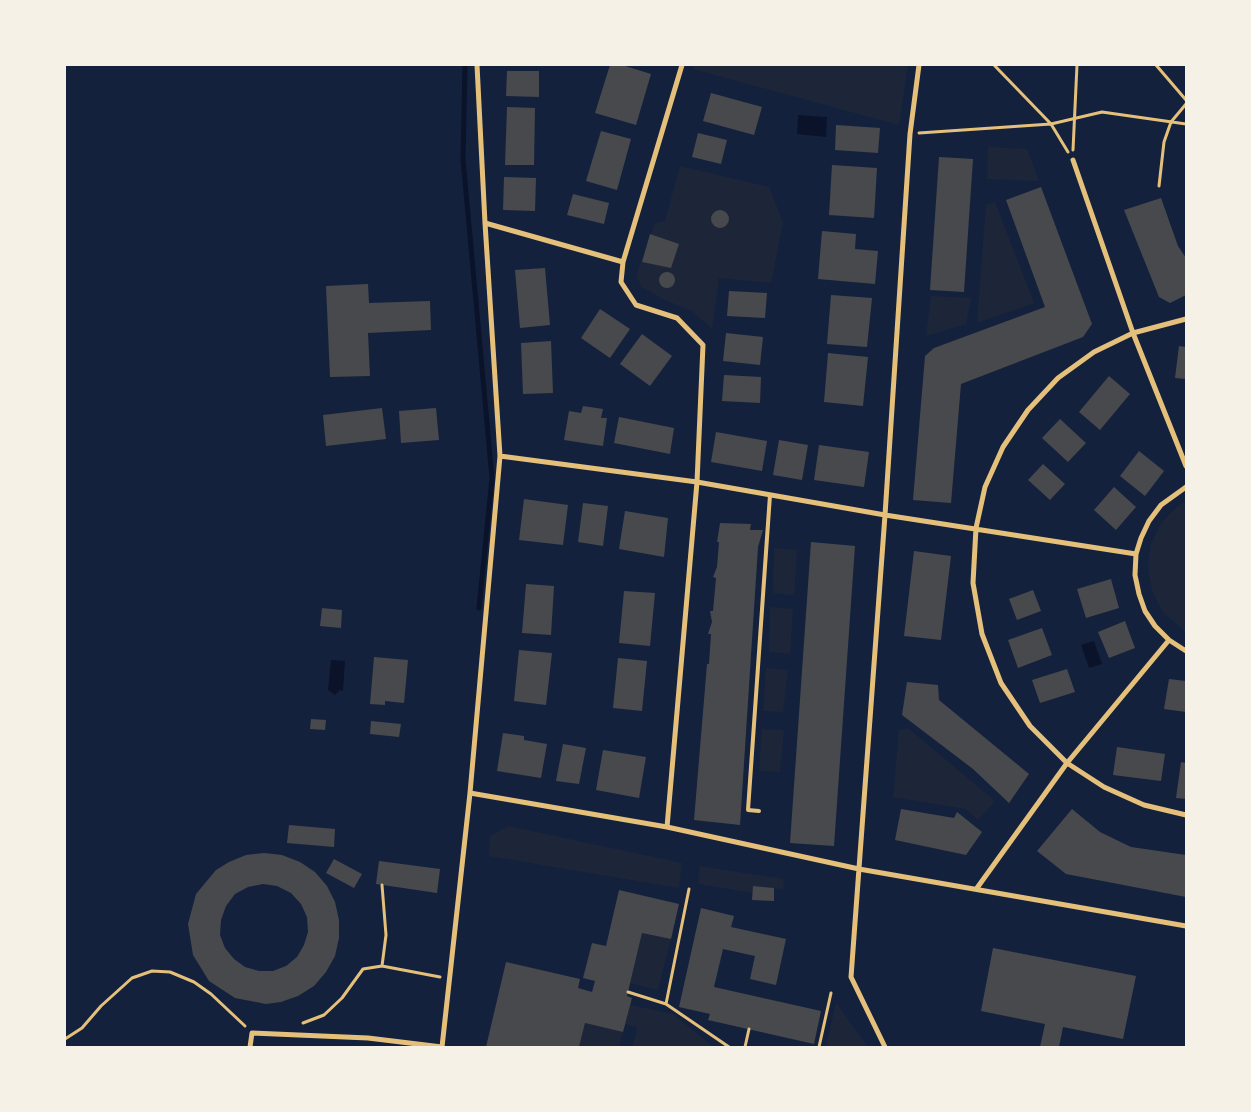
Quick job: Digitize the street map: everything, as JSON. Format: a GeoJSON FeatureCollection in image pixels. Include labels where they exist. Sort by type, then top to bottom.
{"type":"FeatureCollection","features":[{"type":"Feature","properties":{"kind":"street"},"geometry":{"type":"LineString","coordinates":[[250,1047],[252,1033],[368,1038],[442,1047],[448,978],[470,793],[500,456],[477,65]]}},
{"type":"Feature","properties":{"kind":"street"},"geometry":{"type":"LineString","coordinates":[[667,827],[697,482],[703,345],[677,318],[636,305],[621,282],[623,262],[682,65]]}},
{"type":"Feature","properties":{"kind":"street"},"geometry":{"type":"LineString","coordinates":[[885,1047],[851,977],[885,515],[910,134],[919,65]]}},
{"type":"Feature","properties":{"kind":"street"},"geometry":{"type":"LineString","coordinates":[[1073,160],[1133,332],[1186,466]]}},
{"type":"Feature","properties":{"kind":"street"},"geometry":{"type":"LineString","coordinates":[[485,223],[623,262]]}},
{"type":"Feature","properties":{"kind":"street"},"geometry":{"type":"LineString","coordinates":[[1186,319],[1133,332],[1094,352],[1058,378],[1028,410],[1000,455],[986,487],[976,528],[973,583],[985,642],[1001,682],[1030,726],[1067,763],[1104,787],[1144,805],[1186,815]]}},
{"type":"Feature","properties":{"kind":"street"},"geometry":{"type":"LineString","coordinates":[[500,456],[697,482],[885,515],[1136,554]]}},
{"type":"Feature","properties":{"kind":"street"},"geometry":{"type":"LineString","coordinates":[[1186,487],[1161,505],[1149,520],[1140,538],[1136,554],[1136,575],[1139,594],[1145,611],[1169,640],[1186,651]]}},
{"type":"Feature","properties":{"kind":"street"},"geometry":{"type":"LineString","coordinates":[[977,888],[1067,763],[1169,640]]}},
{"type":"Feature","properties":{"kind":"street"},"geometry":{"type":"LineString","coordinates":[[470,793],[667,827],[860,869],[1186,926]]}},
{"type":"Feature","properties":{"kind":"lane"},"geometry":{"type":"LineString","coordinates":[[759,811],[748,810],[770,495]]}},
{"type":"Feature","properties":{"kind":"path"},"geometry":{"type":"LineString","coordinates":[[994,65],[1051,124],[1073,160]]}},
{"type":"Feature","properties":{"kind":"path"},"geometry":{"type":"LineString","coordinates":[[1073,160],[1077,65]]}},
{"type":"Feature","properties":{"kind":"path"},"geometry":{"type":"LineString","coordinates":[[1156,65],[1186,102],[1171,122],[1164,142],[1159,186]]}},
{"type":"Feature","properties":{"kind":"path"},"geometry":{"type":"LineString","coordinates":[[910,134],[1051,124],[1074,117],[1102,112],[1186,124]]}},
{"type":"Feature","properties":{"kind":"path"},"geometry":{"type":"LineString","coordinates":[[382,885],[386,935],[382,966]]}},
{"type":"Feature","properties":{"kind":"path"},"geometry":{"type":"LineString","coordinates":[[666,1004],[689,889]]}},
{"type":"Feature","properties":{"kind":"path"},"geometry":{"type":"LineString","coordinates":[[299,1024],[324,1015],[342,998],[363,969],[382,966],[448,978]]}},
{"type":"Feature","properties":{"kind":"path"},"geometry":{"type":"LineString","coordinates":[[65,1039],[82,1028],[101,1006],[132,978],[152,971],[170,972],[194,982],[211,994],[252,1033]]}},
{"type":"Feature","properties":{"kind":"path"},"geometry":{"type":"LineString","coordinates":[[628,992],[666,1004],[729,1047]]}},
{"type":"Feature","properties":{"kind":"path"},"geometry":{"type":"LineString","coordinates":[[819,1047],[831,993]]}},
{"type":"Feature","properties":{"kind":"path"},"geometry":{"type":"LineString","coordinates":[[745,1047],[749,1029]]}},
{"type":"Feature","properties":{"kind":"shaded area"},"geometry":{"type":"Polygon","coordinates":[[[694,65],[908,65],[899,125],[693,69],[694,65]]]}},
{"type":"Feature","properties":{"kind":"shaded area"},"geometry":{"type":"Polygon","coordinates":[[[798,115],[827,117],[826,137],[797,134],[798,115]]]}},
{"type":"Feature","properties":{"kind":"shaded area"},"geometry":{"type":"Polygon","coordinates":[[[988,147],[1027,149],[1039,181],[987,179],[988,147]]]}},
{"type":"Feature","properties":{"kind":"shaded area"},"geometry":{"type":"Polygon","coordinates":[[[680,166],[769,187],[783,222],[771,283],[719,278],[712,329],[692,311],[665,300],[642,287],[636,276],[655,223],[665,221],[680,166]]]}},
{"type":"Feature","properties":{"kind":"shaded area"},"geometry":{"type":"Polygon","coordinates":[[[995,202],[1034,303],[977,323],[986,205],[995,202]]]}},
{"type":"Feature","properties":{"kind":"shaded area"},"geometry":{"type":"Polygon","coordinates":[[[931,296],[971,298],[966,324],[926,336],[931,296]]]}},
{"type":"Feature","properties":{"kind":"shaded area"},"geometry":{"type":"Polygon","coordinates":[[[1186,501],[1186,632],[1163,612],[1152,591],[1148,568],[1151,544],[1162,522],[1179,505],[1186,501]]]}},
{"type":"Feature","properties":{"kind":"shaded area"},"geometry":{"type":"Polygon","coordinates":[[[774,548],[797,550],[794,595],[773,593],[774,548]]]}},
{"type":"Feature","properties":{"kind":"shaded area"},"geometry":{"type":"Polygon","coordinates":[[[770,607],[793,609],[790,654],[769,652],[770,607]]]}},
{"type":"Feature","properties":{"kind":"shaded area"},"geometry":{"type":"Polygon","coordinates":[[[1094,641],[1102,664],[1089,668],[1081,645],[1094,641]]]}},
{"type":"Feature","properties":{"kind":"shaded area"},"geometry":{"type":"Polygon","coordinates":[[[331,660],[345,661],[343,691],[340,690],[335,695],[328,690],[331,660]]]}},
{"type":"Feature","properties":{"kind":"shaded area"},"geometry":{"type":"Polygon","coordinates":[[[766,668],[788,670],[783,712],[763,711],[766,668]]]}},
{"type":"Feature","properties":{"kind":"shaded area"},"geometry":{"type":"Polygon","coordinates":[[[908,728],[995,801],[978,820],[966,809],[893,797],[899,730],[908,728]]]}},
{"type":"Feature","properties":{"kind":"shaded area"},"geometry":{"type":"Polygon","coordinates":[[[762,729],[784,730],[780,772],[759,771],[762,729]]]}},
{"type":"Feature","properties":{"kind":"shaded area"},"geometry":{"type":"Polygon","coordinates":[[[508,826],[682,863],[679,888],[489,856],[490,836],[508,826]]]}},
{"type":"Feature","properties":{"kind":"shaded area"},"geometry":{"type":"Polygon","coordinates":[[[700,866],[783,879],[784,889],[753,886],[753,893],[698,884],[700,866]]]}},
{"type":"Feature","properties":{"kind":"shaded area"},"geometry":{"type":"Polygon","coordinates":[[[642,933],[671,939],[658,990],[630,983],[642,933]]]}},
{"type":"Feature","properties":{"kind":"shaded area"},"geometry":{"type":"Polygon","coordinates":[[[836,1003],[868,1047],[826,1047],[836,1003]]]}},
{"type":"Feature","properties":{"kind":"shaded area"},"geometry":{"type":"Polygon","coordinates":[[[630,1005],[673,1014],[714,1047],[633,1047],[637,1027],[625,1024],[630,1005]]]}},
{"type":"Feature","properties":{"kind":"shaded area"},"geometry":{"type":"Polygon","coordinates":[[[585,1023],[623,1032],[619,1047],[579,1047],[585,1023]]]}},
{"type":"Feature","properties":{"kind":"building"},"geometry":{"type":"Polygon","coordinates":[[[610,65],[622,65],[651,74],[636,125],[595,113],[610,65]]]}},
{"type":"Feature","properties":{"kind":"building"},"geometry":{"type":"Polygon","coordinates":[[[507,71],[539,71],[539,97],[506,96],[507,71]]]}},
{"type":"Feature","properties":{"kind":"building"},"geometry":{"type":"Polygon","coordinates":[[[711,93],[762,107],[754,135],[703,121],[711,93]]]}},
{"type":"Feature","properties":{"kind":"building"},"geometry":{"type":"Polygon","coordinates":[[[507,107],[535,108],[534,165],[505,165],[507,107]]]}},
{"type":"Feature","properties":{"kind":"building"},"geometry":{"type":"Polygon","coordinates":[[[836,125],[880,128],[878,153],[835,150],[836,125]]]}},
{"type":"Feature","properties":{"kind":"building"},"geometry":{"type":"Polygon","coordinates":[[[601,131],[631,139],[617,190],[586,181],[601,131]]]}},
{"type":"Feature","properties":{"kind":"building"},"geometry":{"type":"Polygon","coordinates":[[[698,133],[727,140],[721,164],[692,157],[698,133]]]}},
{"type":"Feature","properties":{"kind":"building"},"geometry":{"type":"Polygon","coordinates":[[[939,157],[973,159],[964,292],[930,290],[939,157]]]}},
{"type":"Feature","properties":{"kind":"building"},"geometry":{"type":"Polygon","coordinates":[[[832,165],[877,168],[874,218],[829,215],[832,165]]]}},
{"type":"Feature","properties":{"kind":"building"},"geometry":{"type":"Polygon","coordinates":[[[504,177],[536,178],[535,211],[503,210],[504,177]]]}},
{"type":"Feature","properties":{"kind":"building"},"geometry":{"type":"Polygon","coordinates":[[[1041,187],[1092,324],[1083,337],[961,384],[951,503],[913,500],[925,356],[934,348],[1045,307],[1006,200],[1041,187]]]}},
{"type":"Feature","properties":{"kind":"building"},"geometry":{"type":"Polygon","coordinates":[[[573,194],[609,203],[604,224],[567,215],[573,194]]]}},
{"type":"Feature","properties":{"kind":"building"},"geometry":{"type":"Polygon","coordinates":[[[1161,198],[1178,246],[1186,258],[1186,295],[1170,303],[1159,297],[1124,210],[1161,198]]]}},
{"type":"Feature","properties":{"kind":"building"},"geometry":{"type":"Polygon","coordinates":[[[716,210],[724,210],[729,215],[727,226],[716,228],[711,223],[711,215],[716,210]]]}},
{"type":"Feature","properties":{"kind":"building"},"geometry":{"type":"Polygon","coordinates":[[[822,231],[856,234],[855,249],[878,251],[875,284],[818,279],[822,231]]]}},
{"type":"Feature","properties":{"kind":"building"},"geometry":{"type":"Polygon","coordinates":[[[650,234],[679,244],[671,268],[642,262],[650,234]]]}},
{"type":"Feature","properties":{"kind":"building"},"geometry":{"type":"Polygon","coordinates":[[[545,268],[550,325],[520,328],[515,270],[545,268]]]}},
{"type":"Feature","properties":{"kind":"building"},"geometry":{"type":"Polygon","coordinates":[[[667,272],[673,274],[675,280],[673,286],[667,288],[661,286],[659,280],[661,274],[667,272]]]}},
{"type":"Feature","properties":{"kind":"building"},"geometry":{"type":"Polygon","coordinates":[[[368,284],[369,303],[430,301],[431,330],[368,333],[370,376],[330,377],[326,286],[368,284]]]}},
{"type":"Feature","properties":{"kind":"building"},"geometry":{"type":"Polygon","coordinates":[[[729,291],[767,293],[765,318],[727,316],[729,291]]]}},
{"type":"Feature","properties":{"kind":"building"},"geometry":{"type":"Polygon","coordinates":[[[831,295],[872,298],[867,347],[827,344],[831,295]]]}},
{"type":"Feature","properties":{"kind":"building"},"geometry":{"type":"Polygon","coordinates":[[[600,309],[630,329],[610,358],[581,338],[600,309]]]}},
{"type":"Feature","properties":{"kind":"building"},"geometry":{"type":"Polygon","coordinates":[[[726,333],[763,337],[760,365],[723,361],[726,333]]]}},
{"type":"Feature","properties":{"kind":"building"},"geometry":{"type":"Polygon","coordinates":[[[642,334],[672,356],[650,386],[620,364],[642,334]]]}},
{"type":"Feature","properties":{"kind":"building"},"geometry":{"type":"Polygon","coordinates":[[[551,341],[553,393],[523,394],[521,343],[551,341]]]}},
{"type":"Feature","properties":{"kind":"building"},"geometry":{"type":"Polygon","coordinates":[[[1179,346],[1186,347],[1186,379],[1175,378],[1179,346]]]}},
{"type":"Feature","properties":{"kind":"building"},"geometry":{"type":"Polygon","coordinates":[[[828,353],[868,357],[863,406],[824,402],[828,353]]]}},
{"type":"Feature","properties":{"kind":"building"},"geometry":{"type":"Polygon","coordinates":[[[724,375],[761,377],[760,403],[722,401],[724,375]]]}},
{"type":"Feature","properties":{"kind":"building"},"geometry":{"type":"Polygon","coordinates":[[[1109,376],[1130,394],[1100,430],[1079,412],[1109,376]]]}},
{"type":"Feature","properties":{"kind":"building"},"geometry":{"type":"Polygon","coordinates":[[[583,406],[603,409],[601,418],[607,418],[603,446],[564,440],[569,411],[581,413],[583,406]]]}},
{"type":"Feature","properties":{"kind":"building"},"geometry":{"type":"Polygon","coordinates":[[[382,408],[386,439],[326,446],[323,415],[382,408]]]}},
{"type":"Feature","properties":{"kind":"building"},"geometry":{"type":"Polygon","coordinates":[[[436,408],[439,440],[401,443],[399,411],[436,408]]]}},
{"type":"Feature","properties":{"kind":"building"},"geometry":{"type":"Polygon","coordinates":[[[619,417],[674,428],[670,454],[614,443],[619,417]]]}},
{"type":"Feature","properties":{"kind":"building"},"geometry":{"type":"Polygon","coordinates":[[[1060,419],[1086,443],[1068,462],[1042,438],[1060,419]]]}},
{"type":"Feature","properties":{"kind":"building"},"geometry":{"type":"Polygon","coordinates":[[[716,432],[767,441],[762,471],[711,462],[716,432]]]}},
{"type":"Feature","properties":{"kind":"building"},"geometry":{"type":"Polygon","coordinates":[[[779,440],[808,445],[802,480],[773,475],[779,440]]]}},
{"type":"Feature","properties":{"kind":"building"},"geometry":{"type":"Polygon","coordinates":[[[819,445],[869,452],[864,487],[814,480],[819,445]]]}},
{"type":"Feature","properties":{"kind":"building"},"geometry":{"type":"Polygon","coordinates":[[[1139,451],[1164,471],[1145,496],[1120,476],[1139,451]]]}},
{"type":"Feature","properties":{"kind":"building"},"geometry":{"type":"Polygon","coordinates":[[[1043,464],[1065,484],[1050,500],[1028,480],[1043,464]]]}},
{"type":"Feature","properties":{"kind":"building"},"geometry":{"type":"Polygon","coordinates":[[[1114,487],[1136,507],[1116,530],[1094,510],[1114,487]]]}},
{"type":"Feature","properties":{"kind":"building"},"geometry":{"type":"Polygon","coordinates":[[[524,499],[568,505],[563,545],[519,540],[524,499]]]}},
{"type":"Feature","properties":{"kind":"building"},"geometry":{"type":"Polygon","coordinates":[[[583,503],[608,506],[603,546],[578,542],[583,503]]]}},
{"type":"Feature","properties":{"kind":"building"},"geometry":{"type":"Polygon","coordinates":[[[625,511],[668,518],[664,557],[619,549],[625,511]]]}},
{"type":"Feature","properties":{"kind":"building"},"geometry":{"type":"Polygon","coordinates":[[[720,523],[751,524],[750,530],[763,530],[758,547],[740,825],[694,820],[707,664],[709,664],[711,634],[708,634],[712,622],[710,611],[713,611],[716,578],[713,577],[717,567],[719,542],[717,542],[720,523]]]}},
{"type":"Feature","properties":{"kind":"building"},"geometry":{"type":"Polygon","coordinates":[[[811,542],[855,546],[834,846],[790,843],[811,542]]]}},
{"type":"Feature","properties":{"kind":"building"},"geometry":{"type":"Polygon","coordinates":[[[914,551],[951,556],[941,640],[904,636],[914,551]]]}},
{"type":"Feature","properties":{"kind":"building"},"geometry":{"type":"Polygon","coordinates":[[[1111,579],[1119,608],[1086,618],[1077,589],[1111,579]]]}},
{"type":"Feature","properties":{"kind":"building"},"geometry":{"type":"Polygon","coordinates":[[[526,584],[554,586],[551,635],[522,633],[526,584]]]}},
{"type":"Feature","properties":{"kind":"building"},"geometry":{"type":"Polygon","coordinates":[[[1033,590],[1041,611],[1017,620],[1009,599],[1033,590]]]}},
{"type":"Feature","properties":{"kind":"building"},"geometry":{"type":"Polygon","coordinates":[[[624,591],[655,593],[650,646],[619,643],[624,591]]]}},
{"type":"Feature","properties":{"kind":"building"},"geometry":{"type":"Polygon","coordinates":[[[322,608],[342,610],[341,628],[320,626],[322,608]]]}},
{"type":"Feature","properties":{"kind":"building"},"geometry":{"type":"Polygon","coordinates":[[[1125,621],[1135,648],[1109,658],[1098,632],[1125,621]]]}},
{"type":"Feature","properties":{"kind":"building"},"geometry":{"type":"Polygon","coordinates":[[[1042,628],[1052,655],[1018,668],[1008,640],[1042,628]]]}},
{"type":"Feature","properties":{"kind":"building"},"geometry":{"type":"Polygon","coordinates":[[[519,650],[552,653],[546,705],[514,701],[519,650]]]}},
{"type":"Feature","properties":{"kind":"building"},"geometry":{"type":"Polygon","coordinates":[[[374,657],[408,660],[404,703],[385,701],[385,705],[370,704],[374,657]]]}},
{"type":"Feature","properties":{"kind":"building"},"geometry":{"type":"Polygon","coordinates":[[[618,658],[647,661],[642,711],[613,708],[618,658]]]}},
{"type":"Feature","properties":{"kind":"building"},"geometry":{"type":"Polygon","coordinates":[[[1067,669],[1075,692],[1040,703],[1032,680],[1067,669]]]}},
{"type":"Feature","properties":{"kind":"building"},"geometry":{"type":"Polygon","coordinates":[[[1169,679],[1186,681],[1186,712],[1164,709],[1169,679]]]}},
{"type":"Feature","properties":{"kind":"building"},"geometry":{"type":"Polygon","coordinates":[[[907,682],[938,685],[939,700],[1029,774],[1009,803],[973,769],[902,715],[907,682]]]}},
{"type":"Feature","properties":{"kind":"building"},"geometry":{"type":"Polygon","coordinates":[[[311,719],[326,720],[325,730],[310,729],[311,719]]]}},
{"type":"Feature","properties":{"kind":"building"},"geometry":{"type":"Polygon","coordinates":[[[371,721],[401,724],[399,737],[370,734],[371,721]]]}},
{"type":"Feature","properties":{"kind":"building"},"geometry":{"type":"Polygon","coordinates":[[[503,733],[524,736],[524,740],[547,744],[541,778],[497,771],[503,733]]]}},
{"type":"Feature","properties":{"kind":"building"},"geometry":{"type":"Polygon","coordinates":[[[563,744],[586,748],[579,784],[556,781],[563,744]]]}},
{"type":"Feature","properties":{"kind":"building"},"geometry":{"type":"Polygon","coordinates":[[[1117,747],[1165,754],[1161,781],[1113,775],[1117,747]]]}},
{"type":"Feature","properties":{"kind":"building"},"geometry":{"type":"Polygon","coordinates":[[[603,750],[646,757],[639,798],[596,790],[603,750]]]}},
{"type":"Feature","properties":{"kind":"building"},"geometry":{"type":"Polygon","coordinates":[[[1181,762],[1186,763],[1186,799],[1176,798],[1181,762]]]}},
{"type":"Feature","properties":{"kind":"building"},"geometry":{"type":"Polygon","coordinates":[[[901,809],[954,818],[957,812],[982,832],[966,855],[895,840],[901,809]]]}},
{"type":"Feature","properties":{"kind":"building"},"geometry":{"type":"Polygon","coordinates":[[[1072,809],[1100,832],[1131,847],[1186,855],[1186,897],[1066,874],[1037,851],[1072,809]]]}},
{"type":"Feature","properties":{"kind":"building"},"geometry":{"type":"Polygon","coordinates":[[[289,825],[335,829],[334,847],[287,843],[289,825]]]}},
{"type":"Feature","properties":{"kind":"building"},"geometry":{"type":"Polygon","coordinates":[[[264,853],[282,855],[300,862],[315,872],[327,886],[335,902],[339,920],[339,938],[335,956],[326,972],[314,986],[298,996],[281,1002],[266,1004],[235,998],[209,981],[193,955],[188,924],[196,894],[216,870],[246,855],[264,853]],[[263,884],[248,887],[235,894],[226,906],[221,920],[220,935],[225,948],[234,959],[245,967],[259,971],[273,971],[286,966],[297,957],[304,945],[308,932],[307,917],[301,904],[291,893],[277,886],[263,884]]]}},
{"type":"Feature","properties":{"kind":"building"},"geometry":{"type":"Polygon","coordinates":[[[334,859],[362,874],[354,888],[326,873],[334,859]]]}},
{"type":"Feature","properties":{"kind":"building"},"geometry":{"type":"Polygon","coordinates":[[[379,861],[440,869],[437,893],[376,884],[379,861]]]}},
{"type":"Feature","properties":{"kind":"building"},"geometry":{"type":"Polygon","coordinates":[[[753,886],[774,888],[774,901],[752,900],[753,886]]]}},
{"type":"Feature","properties":{"kind":"building"},"geometry":{"type":"Polygon","coordinates":[[[619,890],[679,904],[671,939],[642,933],[627,996],[632,998],[623,1032],[585,1023],[579,1047],[486,1047],[506,962],[580,979],[578,988],[592,992],[595,981],[583,978],[592,943],[606,946],[619,890]]]}},
{"type":"Feature","properties":{"kind":"building"},"geometry":{"type":"Polygon","coordinates":[[[701,908],[734,916],[731,927],[786,939],[776,985],[750,979],[755,956],[723,949],[714,987],[821,1011],[814,1044],[708,1020],[710,1014],[679,1007],[701,908]]]}},
{"type":"Feature","properties":{"kind":"building"},"geometry":{"type":"Polygon","coordinates":[[[993,948],[1136,976],[1123,1039],[1063,1027],[1059,1047],[1040,1047],[1045,1024],[981,1011],[993,948]]]}},
{"type":"Feature","properties":{"kind":"waterway"},"geometry":{"type":"LineString","coordinates":[[465,65],[463,159],[492,478],[479,608]]}}]}
